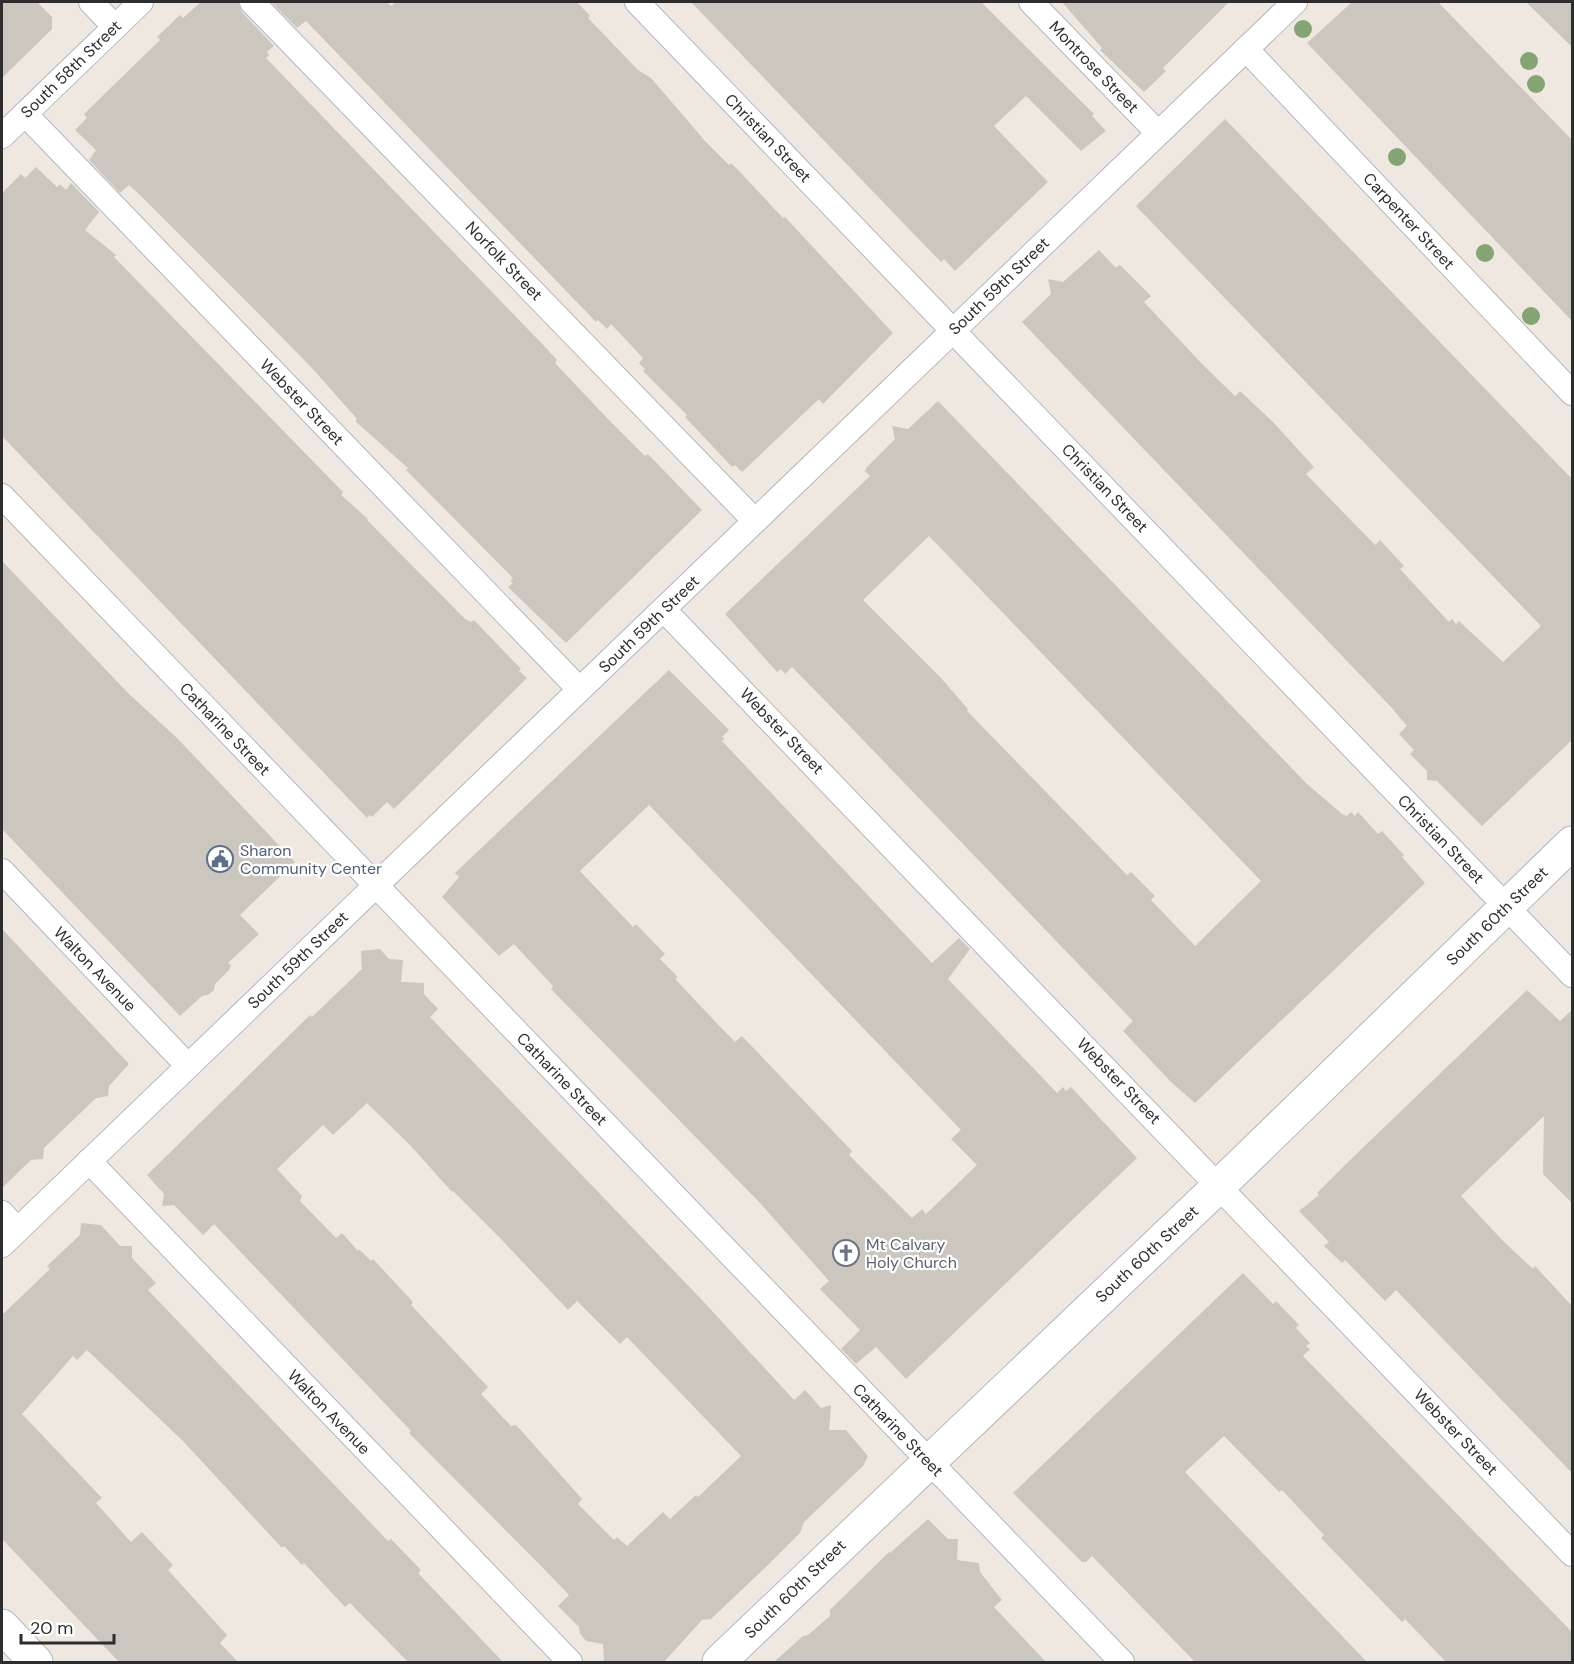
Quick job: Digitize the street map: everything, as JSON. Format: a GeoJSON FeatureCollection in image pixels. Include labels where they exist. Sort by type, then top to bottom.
{"type":"FeatureCollection","features":[{"type":"Feature","properties":{"kind":"street"},"geometry":{"type":"LineString","coordinates":[[91,2],[115,27]]}},
{"type":"Feature","properties":{"kind":"street","name":"South 58th Street"},"geometry":{"type":"LineString","coordinates":[[2,136],[141,2]]}},
{"type":"Feature","properties":{"kind":"street","name":"Norfolk Street"},"geometry":{"type":"LineString","coordinates":[[252,2],[755,521]]}},
{"type":"Feature","properties":{"kind":"street","name":"Christian Street"},"geometry":{"type":"LineString","coordinates":[[637,2],[1572,975]]}},
{"type":"Feature","properties":{"kind":"street","name":"Montrose Street"},"geometry":{"type":"LineString","coordinates":[[1031,2],[1158,133]]}},
{"type":"Feature","properties":{"kind":"street","name":"South 59th Street"},"geometry":{"type":"LineString","coordinates":[[7,1229],[89,1161],[1295,2]]}},
{"type":"Feature","properties":{"kind":"street","name":"Carpenter Street"},"geometry":{"type":"LineString","coordinates":[[1246,49],[1572,393]]}},
{"type":"Feature","properties":{"kind":"street","name":"Webster Street"},"geometry":{"type":"LineString","coordinates":[[25,114],[579,689]]}},
{"type":"Feature","properties":{"kind":"street","name":"Catharine Street"},"geometry":{"type":"LineString","coordinates":[[2,496],[1122,1662]]}},
{"type":"Feature","properties":{"kind":"street","name":"Webster Street"},"geometry":{"type":"LineString","coordinates":[[664,610],[1220,1185],[1572,1554]]}},
{"type":"Feature","properties":{"kind":"street","name":"South 60th Street"},"geometry":{"type":"LineString","coordinates":[[719,1662],[1220,1185],[1572,843]]}},
{"type":"Feature","properties":{"kind":"street","name":"Walton Avenue"},"geometry":{"type":"LineString","coordinates":[[2,871],[188,1066]]}},
{"type":"Feature","properties":{"kind":"street","name":"Walton Avenue"},"geometry":{"type":"LineString","coordinates":[[89,1161],[570,1662]]}},
{"type":"Feature","properties":{"kind":"street"},"geometry":{"type":"LineString","coordinates":[[3,1629],[36,1662]]}},
{"type":"Feature","properties":{"kind":"building"},"geometry":{"type":"Polygon","coordinates":[[[2,2],[37,2],[52,17],[52,29],[2,78],[2,2]]]}},
{"type":"Feature","properties":{"kind":"building"},"geometry":{"type":"Polygon","coordinates":[[[201,2],[238,2],[242,12],[274,46],[267,52],[269,55],[266,58],[547,349],[557,360],[555,363],[607,418],[645,456],[648,454],[702,510],[566,643],[508,587],[513,583],[510,581],[513,578],[406,470],[408,468],[355,421],[357,419],[312,368],[255,310],[129,185],[120,193],[89,160],[96,150],[75,130],[87,118],[84,114],[160,40],[157,37],[180,15],[183,18],[201,2]]]}},
{"type":"Feature","properties":{"kind":"building"},"geometry":{"type":"Polygon","coordinates":[[[271,2],[387,2],[391,6],[396,2],[577,2],[590,16],[588,18],[638,70],[651,78],[705,141],[729,165],[731,163],[783,218],[785,217],[893,333],[823,404],[819,399],[742,472],[735,465],[732,467],[685,417],[687,415],[643,371],[645,369],[639,363],[643,358],[611,324],[607,329],[598,320],[596,322],[306,21],[297,28],[271,2]]]}},
{"type":"Feature","properties":{"kind":"building"},"geometry":{"type":"Polygon","coordinates":[[[691,2],[981,2],[1094,114],[1092,116],[1106,131],[1081,151],[1026,96],[994,126],[1048,182],[955,271],[944,259],[941,262],[691,2]]]}},
{"type":"Feature","properties":{"kind":"building"},"geometry":{"type":"Polygon","coordinates":[[[1062,2],[1229,2],[1163,68],[1166,71],[1144,92],[1100,50],[1102,48],[1062,2]]]}},
{"type":"Feature","properties":{"kind":"building"},"geometry":{"type":"Polygon","coordinates":[[[1352,2],[1438,2],[1572,140],[1572,321],[1307,43],[1352,2]]]}},
{"type":"Feature","properties":{"kind":"building"},"geometry":{"type":"Polygon","coordinates":[[[1526,2],[1572,2],[1572,47],[1526,2]]]}},
{"type":"Feature","properties":{"kind":"building"},"geometry":{"type":"Polygon","coordinates":[[[1225,119],[1572,479],[1572,740],[1482,826],[1437,781],[1427,780],[1427,771],[1410,754],[1414,750],[1399,734],[1407,726],[1391,707],[1022,322],[1051,294],[1048,279],[1063,282],[1099,250],[1116,268],[1120,265],[1151,296],[1144,302],[1204,366],[1235,396],[1240,391],[1273,422],[1314,467],[1306,474],[1375,545],[1380,540],[1404,566],[1400,569],[1449,622],[1452,619],[1456,624],[1459,621],[1503,662],[1541,626],[1136,206],[1225,119]]]}},
{"type":"Feature","properties":{"kind":"building"},"geometry":{"type":"Polygon","coordinates":[[[36,167],[57,187],[60,184],[66,190],[71,183],[99,212],[85,230],[116,255],[114,257],[343,492],[341,495],[368,519],[465,619],[471,622],[474,620],[527,678],[394,809],[387,802],[372,817],[370,815],[367,818],[2,436],[2,193],[21,174],[25,178],[36,167]]]}},
{"type":"Feature","properties":{"kind":"building"},"geometry":{"type":"Polygon","coordinates":[[[938,401],[1307,784],[1342,814],[1347,816],[1351,812],[1355,816],[1358,812],[1378,834],[1382,831],[1425,883],[1195,1103],[1171,1082],[1123,1031],[1133,1021],[840,716],[792,667],[785,674],[781,669],[777,672],[725,614],[870,476],[865,471],[867,467],[895,439],[892,426],[908,429],[938,401]],[[929,536],[863,600],[941,678],[968,709],[967,711],[1127,875],[1131,872],[1155,896],[1151,900],[1195,946],[1261,881],[929,536]]]}},
{"type":"Feature","properties":{"kind":"building"},"geometry":{"type":"Polygon","coordinates":[[[2,561],[129,694],[177,738],[295,862],[240,915],[259,934],[228,963],[231,965],[229,970],[215,984],[214,990],[202,996],[180,1016],[2,829],[2,561]]]}},
{"type":"Feature","properties":{"kind":"building"},"geometry":{"type":"Polygon","coordinates":[[[669,670],[729,730],[722,737],[725,739],[722,741],[932,963],[959,938],[970,949],[948,979],[1057,1093],[1063,1087],[1066,1091],[1071,1087],[1137,1158],[906,1379],[876,1347],[856,1364],[841,1349],[860,1330],[820,1289],[829,1281],[761,1204],[551,989],[553,986],[514,944],[499,956],[442,897],[459,877],[455,873],[669,670]],[[649,805],[580,871],[633,927],[636,924],[665,954],[660,959],[677,976],[676,980],[710,1016],[735,1042],[742,1036],[852,1151],[849,1155],[912,1218],[922,1209],[926,1214],[977,1165],[951,1139],[961,1130],[649,805]]]}},
{"type":"Feature","properties":{"kind":"building"},"geometry":{"type":"Polygon","coordinates":[[[2,929],[129,1064],[109,1086],[108,1096],[96,1098],[44,1148],[43,1159],[31,1160],[2,1188],[2,929]]]}},
{"type":"Feature","properties":{"kind":"building"},"geometry":{"type":"Polygon","coordinates":[[[380,949],[389,959],[403,960],[401,982],[424,983],[424,994],[438,1009],[430,1017],[702,1300],[794,1400],[805,1390],[821,1408],[831,1405],[829,1430],[846,1430],[868,1456],[863,1466],[804,1522],[800,1533],[711,1619],[702,1620],[664,1662],[604,1662],[603,1644],[586,1641],[580,1634],[579,1627],[558,1606],[569,1595],[409,1433],[411,1431],[214,1224],[203,1235],[174,1205],[162,1206],[164,1194],[147,1175],[310,1015],[312,1017],[362,969],[361,951],[380,949]],[[367,1103],[333,1135],[323,1125],[277,1169],[302,1196],[300,1201],[336,1238],[342,1233],[358,1251],[359,1249],[371,1261],[373,1259],[413,1302],[411,1305],[488,1387],[481,1394],[511,1426],[516,1425],[582,1499],[578,1504],[614,1540],[617,1537],[627,1546],[663,1512],[670,1519],[696,1495],[698,1497],[741,1456],[627,1337],[620,1344],[577,1301],[568,1310],[500,1238],[452,1192],[410,1145],[367,1103]]]}},
{"type":"Feature","properties":{"kind":"building"},"geometry":{"type":"Polygon","coordinates":[[[1527,990],[1560,1021],[1572,1010],[1572,1203],[1543,1174],[1544,1116],[1461,1196],[1504,1242],[1533,1269],[1535,1266],[1572,1306],[1572,1473],[1396,1290],[1385,1301],[1345,1260],[1342,1263],[1324,1246],[1329,1242],[1299,1211],[1319,1195],[1317,1193],[1348,1162],[1527,990]]]}},
{"type":"Feature","properties":{"kind":"building"},"geometry":{"type":"Polygon","coordinates":[[[81,1223],[101,1225],[120,1246],[132,1246],[132,1258],[156,1283],[148,1290],[388,1541],[391,1539],[421,1570],[418,1573],[503,1662],[408,1662],[350,1603],[345,1607],[304,1563],[302,1565],[284,1546],[282,1548],[183,1441],[87,1350],[77,1360],[73,1356],[22,1414],[102,1498],[96,1503],[131,1542],[142,1532],[173,1565],[168,1570],[227,1635],[220,1643],[238,1662],[119,1662],[2,1539],[2,1315],[50,1269],[47,1266],[80,1235],[81,1223]]]}},
{"type":"Feature","properties":{"kind":"building"},"geometry":{"type":"Polygon","coordinates":[[[1243,1273],[1273,1304],[1276,1301],[1299,1325],[1296,1328],[1310,1343],[1306,1346],[1310,1349],[1303,1356],[1572,1632],[1572,1662],[1446,1662],[1405,1619],[1402,1622],[1321,1538],[1324,1535],[1282,1490],[1279,1492],[1224,1436],[1185,1472],[1367,1662],[1195,1662],[1092,1556],[1086,1562],[1082,1562],[1013,1493],[1243,1273]]]}},
{"type":"Feature","properties":{"kind":"building"},"geometry":{"type":"Polygon","coordinates":[[[928,1519],[948,1539],[958,1539],[957,1560],[979,1563],[980,1572],[1002,1600],[994,1607],[1046,1662],[774,1662],[830,1616],[830,1610],[889,1552],[928,1519]]]}},
{"type":"Feature","properties":{"kind":"place","name":"Sharon Community Center"},"geometry":{"type":"Point","coordinates":[220,859]}},
{"type":"Feature","properties":{"kind":"place","name":"Mt Calvary Holy Church"},"geometry":{"type":"Point","coordinates":[846,1253]}}]}
